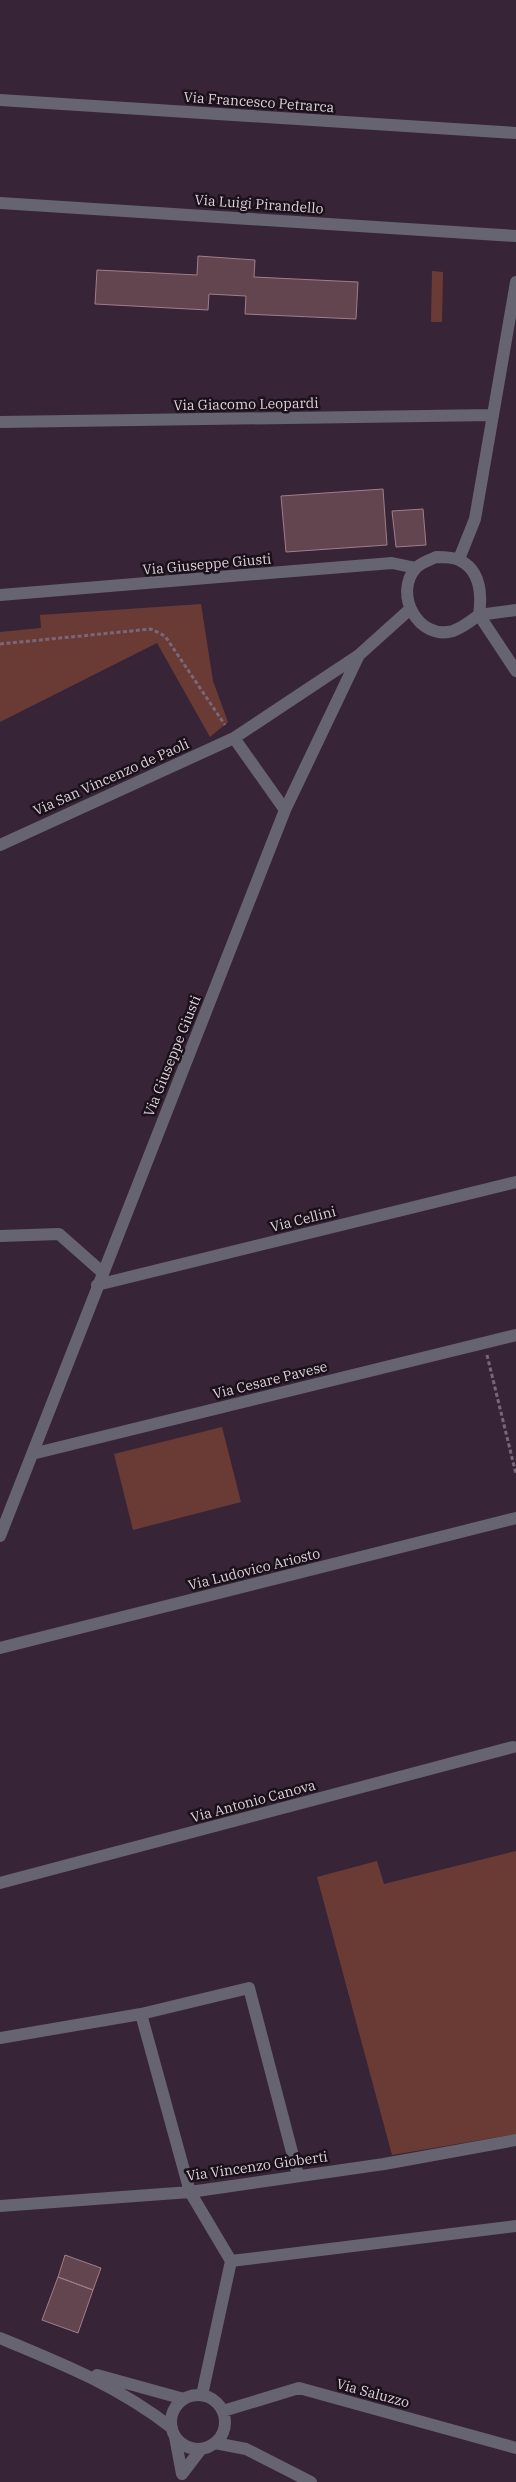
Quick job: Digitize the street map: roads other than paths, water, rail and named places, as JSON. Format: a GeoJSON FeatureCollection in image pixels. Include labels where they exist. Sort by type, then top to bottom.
{"type":"FeatureCollection","features":[{"type":"Feature","properties":{"kind":"street","name":"Via Francesco Petrarca"},"geometry":{"type":"LineString","coordinates":[[0,100],[516,133]]}},
{"type":"Feature","properties":{"kind":"street","name":"Via Luigi Pirandello"},"geometry":{"type":"LineString","coordinates":[[0,203],[516,236]]}},
{"type":"Feature","properties":{"kind":"street"},"geometry":{"type":"LineString","coordinates":[[459,559],[475,519],[516,282]]}},
{"type":"Feature","properties":{"kind":"street","name":"Via Giacomo Leopardi"},"geometry":{"type":"LineString","coordinates":[[0,422],[493,415]]}},
{"type":"Feature","properties":{"kind":"street"},"geometry":{"type":"LineString","coordinates":[[516,610],[479,614],[468,623],[451,631],[429,629],[409,610],[406,587],[416,568],[436,556],[459,559],[477,575],[481,598],[479,614],[516,671]]}},
{"type":"Feature","properties":{"kind":"street","name":"Via Giuseppe Giusti"},"geometry":{"type":"LineString","coordinates":[[0,595],[392,563],[416,568]]}},
{"type":"Feature","properties":{"kind":"street","name":"Via Giuseppe Giusti"},"geometry":{"type":"LineString","coordinates":[[0,1534],[286,810],[359,655],[409,610]]}},
{"type":"Feature","properties":{"kind":"street","name":"Via San Vincenzo de Paoli"},"geometry":{"type":"LineString","coordinates":[[0,845],[234,738],[359,655]]}},
{"type":"Feature","properties":{"kind":"street"},"geometry":{"type":"LineString","coordinates":[[234,738],[286,810]]}},
{"type":"Feature","properties":{"kind":"street","name":"Via Cellini"},"geometry":{"type":"LineString","coordinates":[[97,1285],[516,1182]]}},
{"type":"Feature","properties":{"kind":"street"},"geometry":{"type":"LineString","coordinates":[[0,1236],[58,1234],[102,1272]]}},
{"type":"Feature","properties":{"kind":"street","name":"Via Cesare Pavese"},"geometry":{"type":"LineString","coordinates":[[32,1454],[516,1335]]}},
{"type":"Feature","properties":{"kind":"street","name":"Via Ludovico Ariosto"},"geometry":{"type":"LineString","coordinates":[[0,1648],[516,1518]]}},
{"type":"Feature","properties":{"kind":"street","name":"Via Antonio Canova"},"geometry":{"type":"LineString","coordinates":[[0,1883],[513,1747]]}},
{"type":"Feature","properties":{"kind":"street"},"geometry":{"type":"LineString","coordinates":[[0,2038],[141,2014],[249,1988],[298,2174]]}},
{"type":"Feature","properties":{"kind":"street"},"geometry":{"type":"LineString","coordinates":[[141,2014],[190,2192],[231,2261],[202,2395]]}},
{"type":"Feature","properties":{"kind":"street","name":"Via Vincenzo Gioberti"},"geometry":{"type":"LineString","coordinates":[[0,2206],[190,2192],[298,2174],[384,2164],[516,2140]]}},
{"type":"Feature","properties":{"kind":"street"},"geometry":{"type":"LineString","coordinates":[[231,2261],[516,2226]]}},
{"type":"Feature","properties":{"kind":"street"},"geometry":{"type":"LineString","coordinates":[[0,2338],[82,2371],[184,2399],[202,2395],[211,2398],[223,2410],[224,2428],[215,2443]]}},
{"type":"Feature","properties":{"kind":"street"},"geometry":{"type":"LineString","coordinates":[[82,2371],[145,2407],[174,2432],[184,2445],[201,2449]]}},
{"type":"Feature","properties":{"kind":"street","name":"Via Saluzzo"},"geometry":{"type":"LineString","coordinates":[[223,2410],[299,2388],[516,2448]]}},
{"type":"Feature","properties":{"kind":"street"},"geometry":{"type":"LineString","coordinates":[[182,2478],[174,2432],[173,2410],[184,2399]]}},
{"type":"Feature","properties":{"kind":"street"},"geometry":{"type":"LineString","coordinates":[[182,2478],[201,2449],[215,2443],[246,2449],[311,2482]]}}]}
